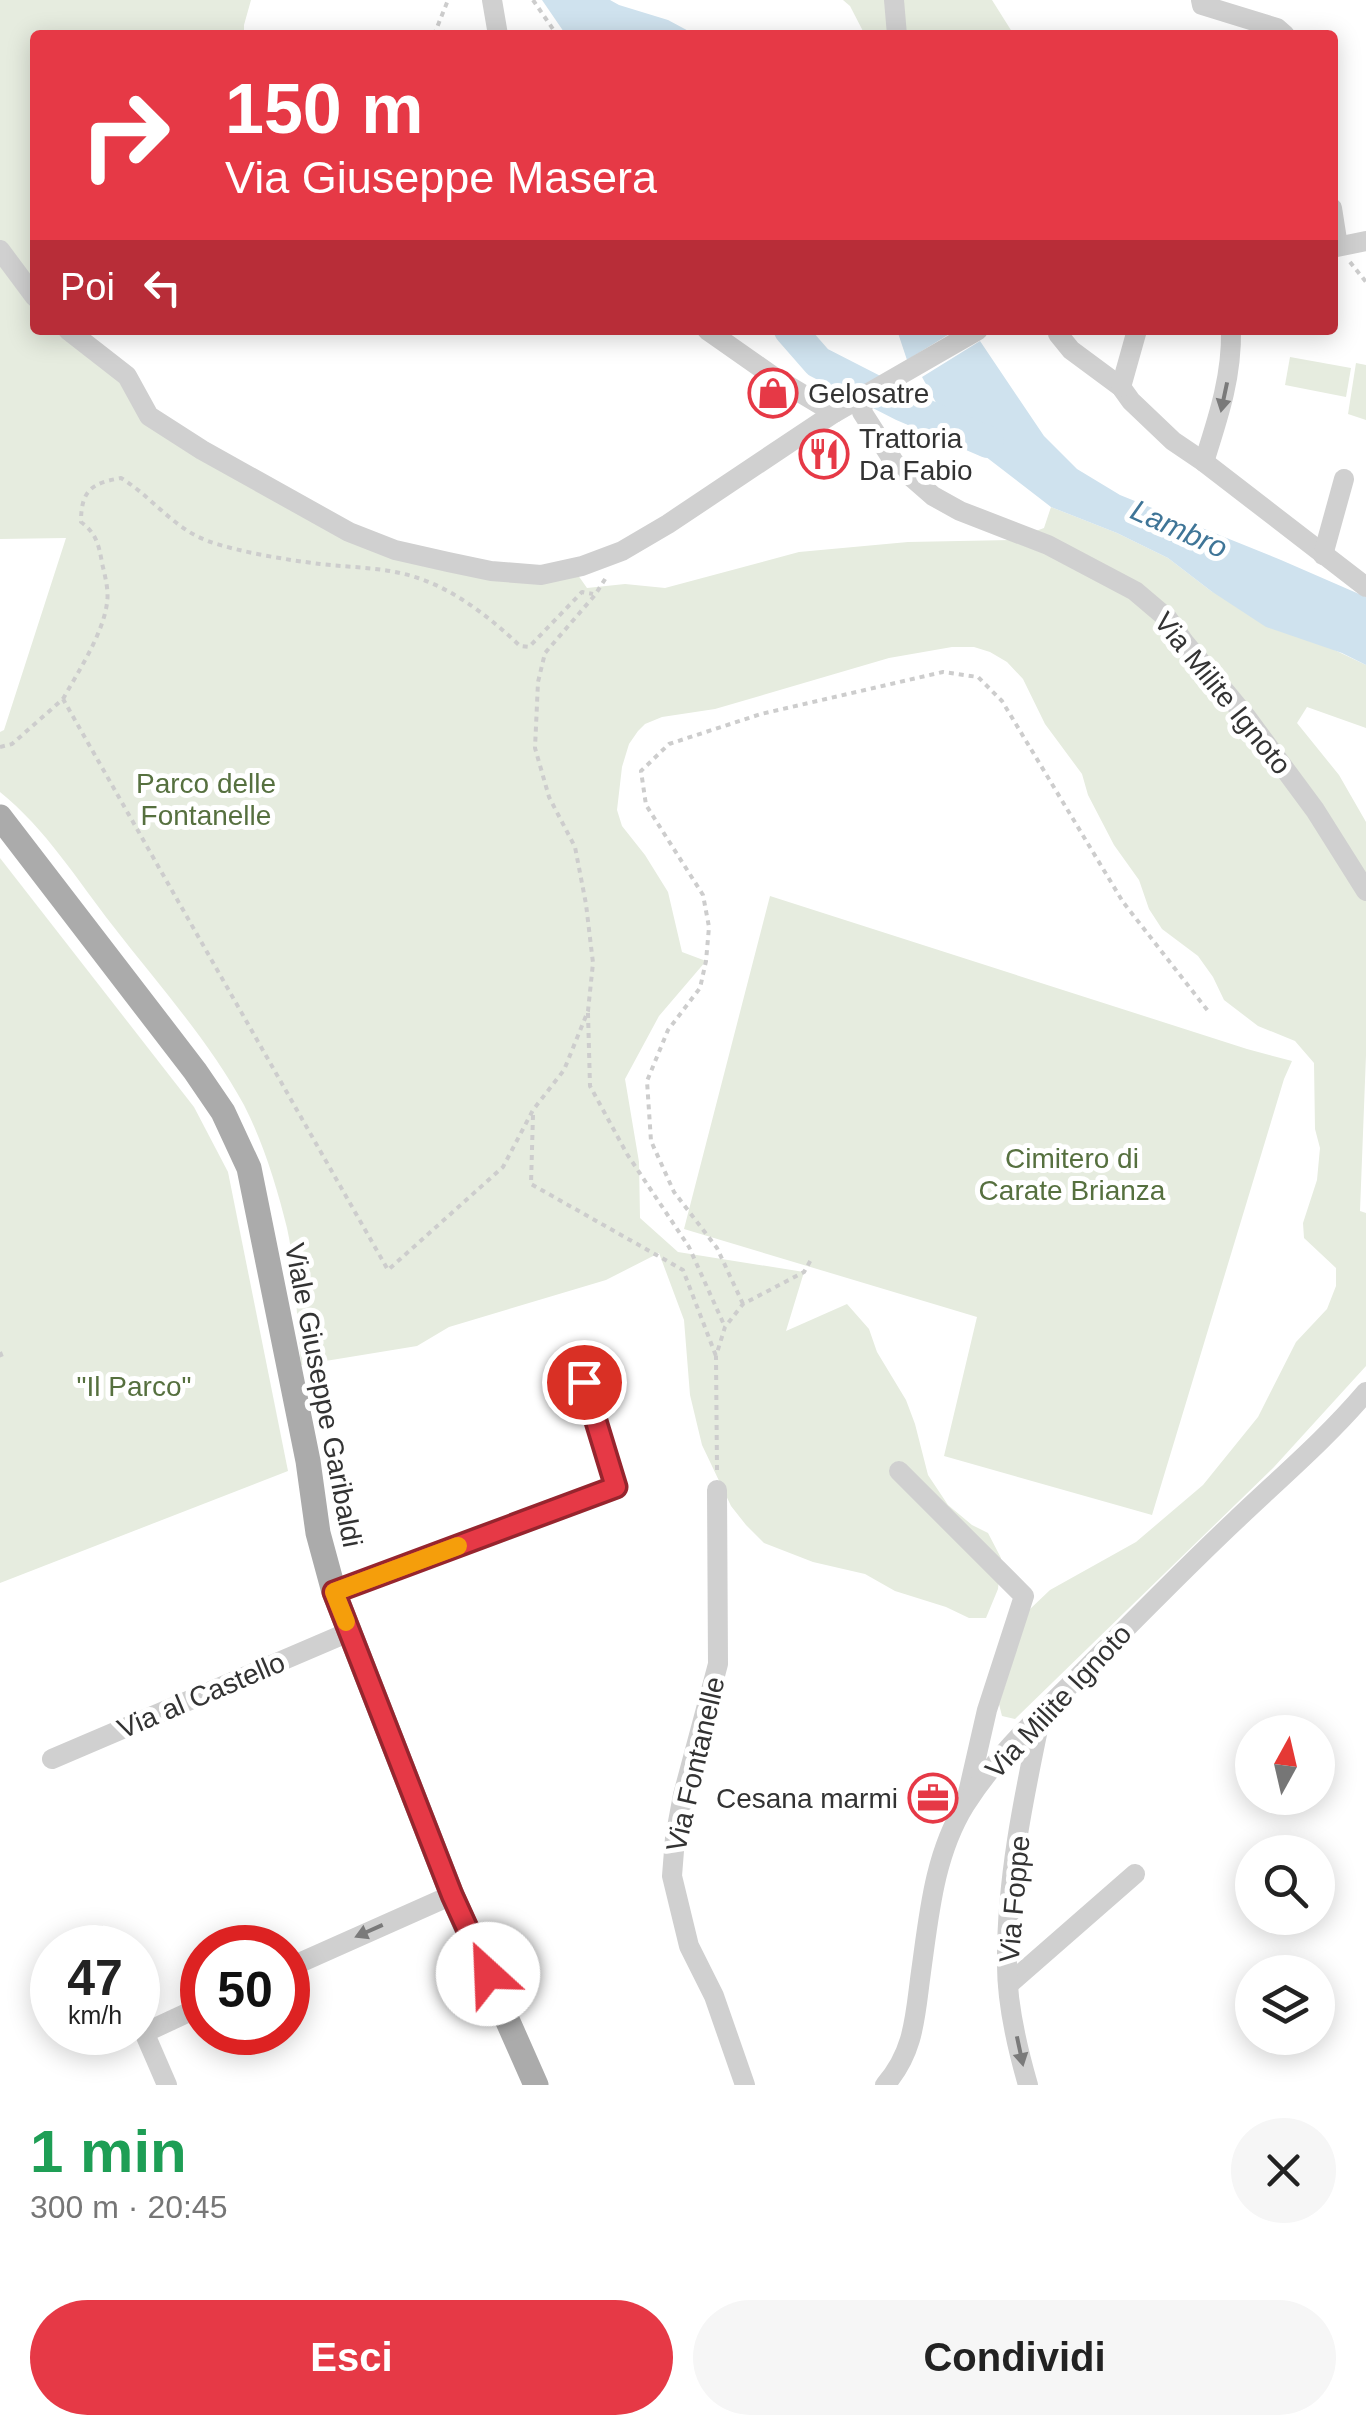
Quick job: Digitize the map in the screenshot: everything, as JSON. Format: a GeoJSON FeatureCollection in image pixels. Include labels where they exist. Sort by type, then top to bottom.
{"type":"FeatureCollection","features":[{"type":"Feature","properties":{"kind":"main road","name":"Viale Giuseppe Garibaldi"},"geometry":{"type":"LineString","coordinates":[[0,818],[195,1072],[223,1112],[249,1168],[308,1461],[318,1532],[334,1592],[452,1895],[536,2085]]}},
{"type":"Feature","properties":{"kind":"street"},"geometry":{"type":"LineString","coordinates":[[492,0],[497,30]]}},
{"type":"Feature","properties":{"kind":"street"},"geometry":{"type":"LineString","coordinates":[[894,0],[897,30]]}},
{"type":"Feature","properties":{"kind":"street"},"geometry":{"type":"LineString","coordinates":[[1201,0],[1202,5],[1279,30]]}},
{"type":"Feature","properties":{"kind":"street"},"geometry":{"type":"LineString","coordinates":[[1338,246],[1366,241]]}},
{"type":"Feature","properties":{"kind":"street"},"geometry":{"type":"LineString","coordinates":[[0,250],[30,289]]}},
{"type":"Feature","properties":{"kind":"street"},"geometry":{"type":"LineString","coordinates":[[74,335],[127,376],[148,416],[349,532],[395,550],[491,571],[541,576],[622,551],[834,413],[970,335]]}},
{"type":"Feature","properties":{"kind":"street"},"geometry":{"type":"LineString","coordinates":[[714,335],[834,413]]}},
{"type":"Feature","properties":{"kind":"street"},"geometry":{"type":"LineString","coordinates":[[1059,335],[1071,350],[1121,387],[1173,441],[1366,587]]}},
{"type":"Feature","properties":{"kind":"street"},"geometry":{"type":"LineString","coordinates":[[1121,387],[1135,335]]}},
{"type":"Feature","properties":{"kind":"street"},"geometry":{"type":"LineString","coordinates":[[1204,462],[1220,418],[1231,335]]}},
{"type":"Feature","properties":{"kind":"street","name":"Via Milite Ignoto"},"geometry":{"type":"LineString","coordinates":[[864,398],[862,412],[894,462],[933,496],[960,511],[1048,545],[1135,591],[1168,619],[1315,810],[1366,892]]}},
{"type":"Feature","properties":{"kind":"street"},"geometry":{"type":"LineString","coordinates":[[1323,555],[1344,479]]}},
{"type":"Feature","properties":{"kind":"street"},"geometry":{"type":"LineString","coordinates":[[334,1592],[616,1487],[584,1382]]}},
{"type":"Feature","properties":{"kind":"street","name":"Via Milite Ignoto"},"geometry":{"type":"LineString","coordinates":[[885,2085],[904,2059],[911,2040],[936,1880],[944,1848],[965,1804],[1042,1713],[1366,1392]]}},
{"type":"Feature","properties":{"kind":"street"},"geometry":{"type":"LineString","coordinates":[[899,1471],[1024,1596],[987,1710],[965,1804]]}},
{"type":"Feature","properties":{"kind":"street","name":"Via Fontanelle"},"geometry":{"type":"LineString","coordinates":[[717,1490],[718,1664],[683,1796],[674,1838],[672,1876],[689,1946],[714,1996],[746,2085]]}},
{"type":"Feature","properties":{"kind":"street","name":"Via al Castello"},"geometry":{"type":"LineString","coordinates":[[52,1759],[350,1632]]}},
{"type":"Feature","properties":{"kind":"street","name":"Via Foppe"},"geometry":{"type":"LineString","coordinates":[[1028,2085],[1016,2037],[1007,1965],[1011,1891],[1042,1713]]}},
{"type":"Feature","properties":{"kind":"street"},"geometry":{"type":"LineString","coordinates":[[1008,1985],[1135,1874]]}},
{"type":"Feature","properties":{"kind":"street"},"geometry":{"type":"LineString","coordinates":[[310,1958],[452,1895]]}},
{"type":"Feature","properties":{"kind":"street"},"geometry":{"type":"LineString","coordinates":[[154,2055],[167,2085]]}},
{"type":"Feature","properties":{"kind":"path"},"geometry":{"type":"LineString","coordinates":[[436,30],[448,0]]}},
{"type":"Feature","properties":{"kind":"path"},"geometry":{"type":"LineString","coordinates":[[533,0],[554,30]]}},
{"type":"Feature","properties":{"kind":"path"},"geometry":{"type":"LineString","coordinates":[[0,747],[12,744],[63,699],[107,607],[108,590],[100,549],[93,531],[81,522],[81,504],[92,486],[105,481],[122,478],[204,540],[301,560],[368,566],[421,579],[458,598],[520,646],[528,647],[582,592],[596,594]]}},
{"type":"Feature","properties":{"kind":"path"},"geometry":{"type":"LineString","coordinates":[[622,551],[596,594],[545,653],[538,682],[535,748],[549,797],[575,847],[586,904],[592,963],[588,1010],[590,1086],[627,1154],[689,1247],[724,1327]]}},
{"type":"Feature","properties":{"kind":"path"},"geometry":{"type":"LineString","coordinates":[[744,1304],[716,1248],[674,1192],[650,1142],[647,1081],[668,1030],[700,988],[709,928],[703,895],[646,805],[641,770],[669,744],[761,714],[943,672],[978,677],[1002,701],[1124,902],[1208,1011]]}},
{"type":"Feature","properties":{"kind":"path"},"geometry":{"type":"LineString","coordinates":[[63,699],[388,1270],[503,1166],[533,1110],[564,1070],[588,1010]]}},
{"type":"Feature","properties":{"kind":"path"},"geometry":{"type":"LineString","coordinates":[[533,1110],[532,1184],[683,1270],[716,1356]]}},
{"type":"Feature","properties":{"kind":"path"},"geometry":{"type":"LineString","coordinates":[[717,1490],[716,1356],[724,1327],[744,1304],[804,1272],[812,1258]]}},
{"type":"Feature","properties":{"kind":"green space","name":"Parco delle Fontanelle"},"geometry":{"type":"Polygon","coordinates":[[[0,0],[251,0],[244,30],[30,30],[30,335],[74,335],[127,376],[149,416],[349,532],[491,571],[573,568],[587,588],[625,584],[665,588],[799,552],[908,542],[1011,540],[1044,528],[1051,507],[1168,558],[1211,591],[1366,665],[1366,728],[1307,707],[1297,723],[1339,775],[1366,822],[1366,1055],[1360,1211],[1366,1213],[1366,1366],[1274,1467],[1015,1719],[1002,1716],[999,1704],[1029,1610],[1050,1590],[1136,1542],[1203,1485],[1258,1417],[1296,1342],[1327,1309],[1336,1286],[1336,1268],[1304,1238],[1303,1223],[1317,1180],[1320,1148],[1315,1129],[1314,1063],[1295,1041],[1258,1026],[1224,1000],[1198,956],[1162,929],[1149,909],[1139,880],[1114,845],[1088,795],[1082,774],[1045,724],[1023,679],[1007,662],[974,647],[889,658],[715,709],[662,717],[645,724],[629,744],[617,810],[622,826],[668,892],[682,952],[706,961],[659,1016],[625,1079],[639,1162],[640,1218],[678,1252],[804,1272],[786,1331],[847,1304],[869,1329],[877,1352],[906,1400],[928,1475],[948,1505],[988,1533],[1001,1558],[998,1589],[986,1618],[969,1618],[895,1591],[865,1574],[813,1562],[764,1543],[746,1525],[731,1506],[702,1445],[690,1395],[684,1320],[659,1253],[606,1280],[449,1327],[417,1346],[301,1365],[287,1228],[269,1165],[244,1105],[199,1036],[60,856],[0,792],[0,732],[4,730],[66,538],[0,539],[0,0]]]}},
{"type":"Feature","properties":{"kind":"green space"},"geometry":{"type":"Polygon","coordinates":[[[843,0],[992,0],[1011,30],[862,30],[843,0]]]}},
{"type":"Feature","properties":{"kind":"green space"},"geometry":{"type":"Polygon","coordinates":[[[1290,357],[1351,368],[1346,397],[1285,385],[1290,357]]]}},
{"type":"Feature","properties":{"kind":"green space"},"geometry":{"type":"Polygon","coordinates":[[[1356,363],[1366,365],[1366,420],[1348,414],[1356,363]]]}},
{"type":"Feature","properties":{"kind":"green space","name":"\"Il Parco\""},"geometry":{"type":"Polygon","coordinates":[[[0,858],[194,1107],[228,1172],[288,1471],[0,1583],[0,858]]]}},
{"type":"Feature","properties":{"kind":"green space","name":"Cimitero di Carate Brianza"},"geometry":{"type":"Polygon","coordinates":[[[770,896],[1292,1061],[1152,1515],[944,1456],[977,1317],[684,1229],[770,896]]]}},
{"type":"Feature","properties":{"kind":"water"},"geometry":{"type":"Polygon","coordinates":[[[542,0],[610,0],[687,30],[563,30],[542,0]]]}},
{"type":"Feature","properties":{"kind":"water"},"geometry":{"type":"Polygon","coordinates":[[[899,335],[948,335],[907,360],[899,335]]]}},
{"type":"Feature","properties":{"kind":"water"},"geometry":{"type":"Polygon","coordinates":[[[980,341],[1044,436],[1077,469],[1120,495],[1366,597],[1366,665],[1266,627],[1168,558],[1051,507],[951,430],[922,377],[980,341]]]}},
{"type":"Feature","properties":{"kind":"waterway","name":"Lambro"},"geometry":{"type":"LineString","coordinates":[[794,335],[818,362],[902,405],[988,442]]}},
{"type":"Feature","properties":{"kind":"slow traffic"},"geometry":{"type":"LineString","coordinates":[[346,1622],[334,1592],[458,1546]]}},
{"type":"Feature","properties":{"kind":"place","name":"Gelosatre"},"geometry":{"type":"Point","coordinates":[773,393]}},
{"type":"Feature","properties":{"kind":"place","name":"Trattoria Da Fabio"},"geometry":{"type":"Point","coordinates":[824,454]}},
{"type":"Feature","properties":{"kind":"place","name":"Cesana marmi"},"geometry":{"type":"Point","coordinates":[933,1798]}},
{"type":"Feature","properties":{"kind":"route"},"geometry":{"type":"LineString","coordinates":[[488,1974],[452,1895],[334,1592],[616,1487],[584,1382]]}}]}
